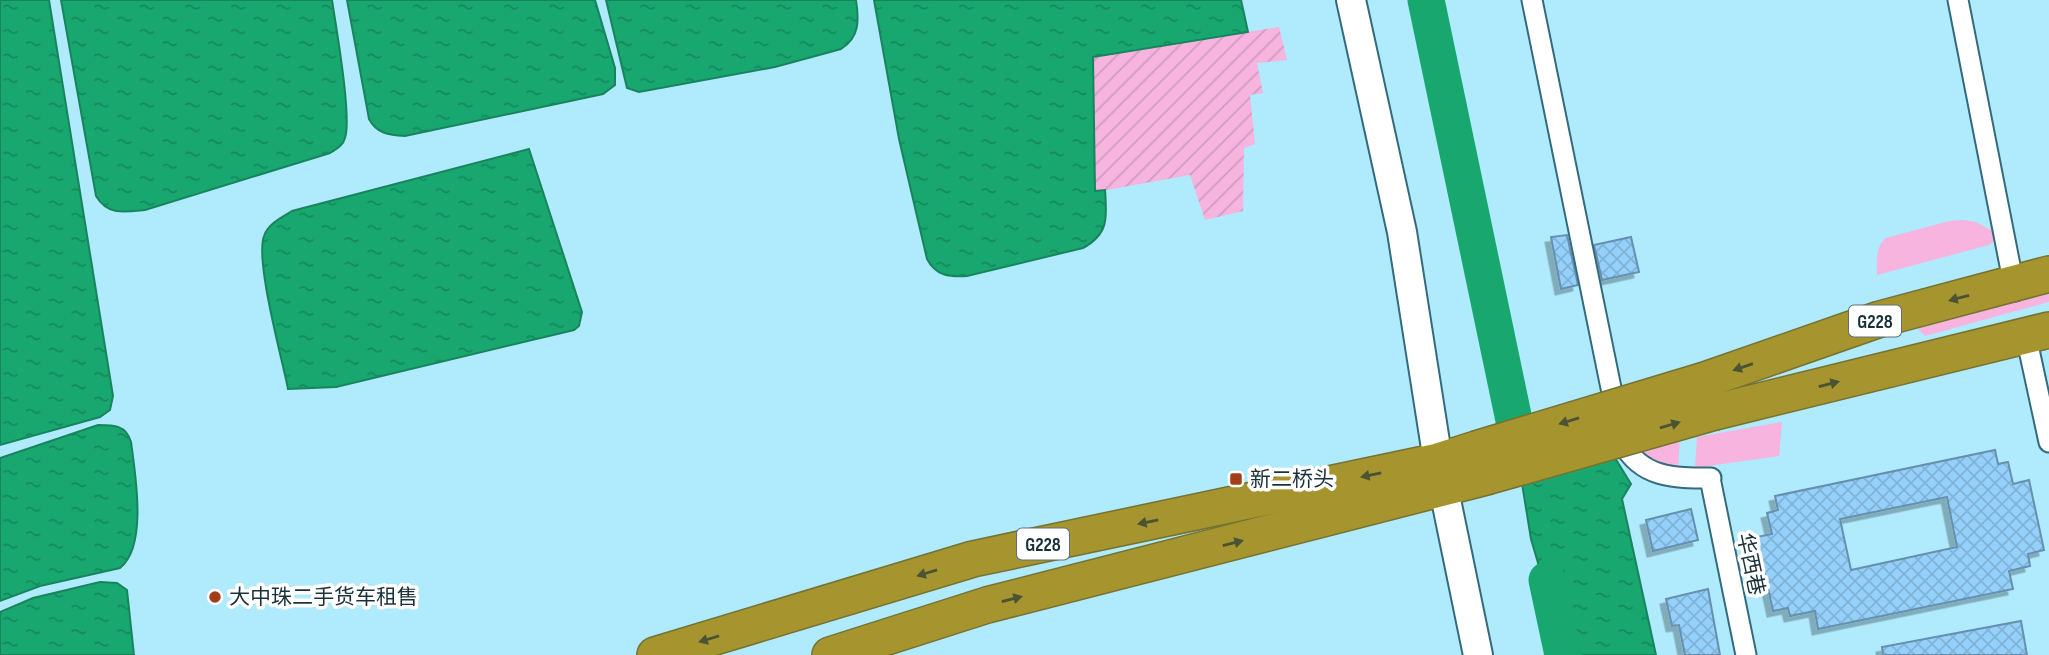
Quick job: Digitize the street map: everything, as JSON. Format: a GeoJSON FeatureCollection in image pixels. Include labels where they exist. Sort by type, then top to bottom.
{"type":"FeatureCollection","features":[{"type":"Feature","properties":{"kind":"highway","name":"G228"},"geometry":{"type":"LineString","coordinates":[[1710,396],[1880,319],[2049,274]]}},
{"type":"Feature","properties":{"kind":"highway","name":"G228"},"geometry":{"type":"LineString","coordinates":[[830,655],[987,605],[1710,396],[2037,333]]}},
{"type":"Feature","properties":{"kind":"highway","name":"G228"},"geometry":{"type":"LineString","coordinates":[[655,655],[973,559],[1441,475]]}},
{"type":"Feature","properties":{"kind":"street"},"geometry":{"type":"LineString","coordinates":[[1351,0],[1402,232],[1441,475],[1478,655]]}},
{"type":"Feature","properties":{"kind":"street","name":"华西巷"},"geometry":{"type":"LineString","coordinates":[[1532,0],[1622,442],[1630,456],[1653,472],[1711,481],[1746,655]]}},
{"type":"Feature","properties":{"kind":"street"},"geometry":{"type":"LineString","coordinates":[[1958,0],[2016,294]]}},
{"type":"Feature","properties":{"kind":"street"},"geometry":{"type":"LineString","coordinates":[[2037,333],[2049,442]]}},
{"type":"Feature","properties":{"kind":"shaded area"},"geometry":{"type":"Polygon","coordinates":[[[1279,27],[1287,60],[1257,63],[1263,93],[1250,95],[1255,144],[1244,148],[1243,211],[1205,220],[1190,175],[1095,192],[1092,57],[1279,27]]]}},
{"type":"Feature","properties":{"kind":"shaded area"},"geometry":{"type":"Polygon","coordinates":[[[1949,221],[1976,222],[2001,236],[1989,245],[1877,275],[1878,250],[1886,238],[1949,221]]]}},
{"type":"Feature","properties":{"kind":"shaded area"},"geometry":{"type":"Polygon","coordinates":[[[2049,286],[2049,302],[1925,336],[1919,330],[1918,325],[2049,286]]]}},
{"type":"Feature","properties":{"kind":"shaded area"},"geometry":{"type":"Polygon","coordinates":[[[1782,422],[1779,456],[1695,468],[1697,437],[1782,422]]]}},
{"type":"Feature","properties":{"kind":"shaded area"},"geometry":{"type":"Polygon","coordinates":[[[1680,437],[1678,469],[1664,468],[1634,452],[1680,437]]]}},
{"type":"Feature","properties":{"kind":"water"},"geometry":{"type":"Polygon","coordinates":[[[0,0],[49,0],[113,396],[110,410],[100,417],[0,445],[0,0]]]}},
{"type":"Feature","properties":{"kind":"water"},"geometry":{"type":"Polygon","coordinates":[[[61,0],[332,0],[345,92],[347,127],[344,141],[330,153],[145,210],[112,210],[96,196],[61,0]]]}},
{"type":"Feature","properties":{"kind":"water"},"geometry":{"type":"Polygon","coordinates":[[[347,0],[595,0],[615,68],[615,85],[603,94],[405,136],[384,133],[369,119],[347,0]]]}},
{"type":"Feature","properties":{"kind":"water"},"geometry":{"type":"Polygon","coordinates":[[[606,0],[856,0],[858,21],[852,39],[841,49],[775,67],[639,92],[627,88],[606,0]]]}},
{"type":"Feature","properties":{"kind":"water"},"geometry":{"type":"Polygon","coordinates":[[[874,0],[1241,0],[1248,32],[1093,57],[1095,191],[1105,190],[1106,200],[1106,217],[1102,231],[1083,248],[967,276],[954,276],[939,272],[927,259],[899,139],[874,0]]]}},
{"type":"Feature","properties":{"kind":"water"},"geometry":{"type":"Polygon","coordinates":[[[529,149],[582,312],[579,326],[574,330],[336,387],[288,389],[263,266],[264,236],[272,224],[292,211],[529,149]]]}},
{"type":"Feature","properties":{"kind":"water"},"geometry":{"type":"Polygon","coordinates":[[[98,425],[123,429],[131,442],[138,508],[137,527],[129,558],[120,568],[40,586],[0,601],[0,458],[98,425]]]}},
{"type":"Feature","properties":{"kind":"water"},"geometry":{"type":"Polygon","coordinates":[[[1604,440],[1631,484],[1622,499],[1656,655],[1565,655],[1531,539],[1519,465],[1604,440]]]}},
{"type":"Feature","properties":{"kind":"water"},"geometry":{"type":"Polygon","coordinates":[[[100,582],[117,583],[127,590],[134,655],[0,655],[0,612],[33,598],[100,582]]]}},
{"type":"Feature","properties":{"kind":"building"},"geometry":{"type":"Polygon","coordinates":[[[1567,235],[1578,285],[1561,289],[1551,237],[1567,235]]]}},
{"type":"Feature","properties":{"kind":"building"},"geometry":{"type":"Polygon","coordinates":[[[1631,237],[1639,272],[1602,280],[1594,245],[1631,237]]]}},
{"type":"Feature","properties":{"kind":"building"},"geometry":{"type":"Polygon","coordinates":[[[1995,450],[1998,464],[2008,462],[2013,484],[2029,480],[2044,550],[2028,554],[2030,566],[2009,571],[2013,589],[1818,629],[1815,611],[1790,616],[1788,608],[1773,611],[1757,537],[1772,534],[1767,513],[1778,510],[1775,496],[1995,450]],[[1947,497],[1840,519],[1851,570],[1957,547],[1947,497]]]}},
{"type":"Feature","properties":{"kind":"building"},"geometry":{"type":"Polygon","coordinates":[[[1691,509],[1698,540],[1653,551],[1646,520],[1691,509]]]}},
{"type":"Feature","properties":{"kind":"building"},"geometry":{"type":"Polygon","coordinates":[[[1708,589],[1720,655],[1685,655],[1679,625],[1672,626],[1666,599],[1708,589]]]}},
{"type":"Feature","properties":{"kind":"building"},"geometry":{"type":"Polygon","coordinates":[[[2021,621],[2027,655],[1883,655],[1882,647],[2021,621]]]}},
{"type":"Feature","properties":{"kind":"waterway"},"geometry":{"type":"LineString","coordinates":[[1426,0],[1524,468]]}},
{"type":"Feature","properties":{"kind":"waterway"},"geometry":{"type":"LineString","coordinates":[[1547,580],[1563,655]]}},
{"type":"Feature","properties":{"kind":"place","name":"新二桥头"},"geometry":{"type":"Point","coordinates":[1236,479]}},
{"type":"Feature","properties":{"kind":"place","name":"大中珠二手货车租售"},"geometry":{"type":"Point","coordinates":[215,597]}}]}
